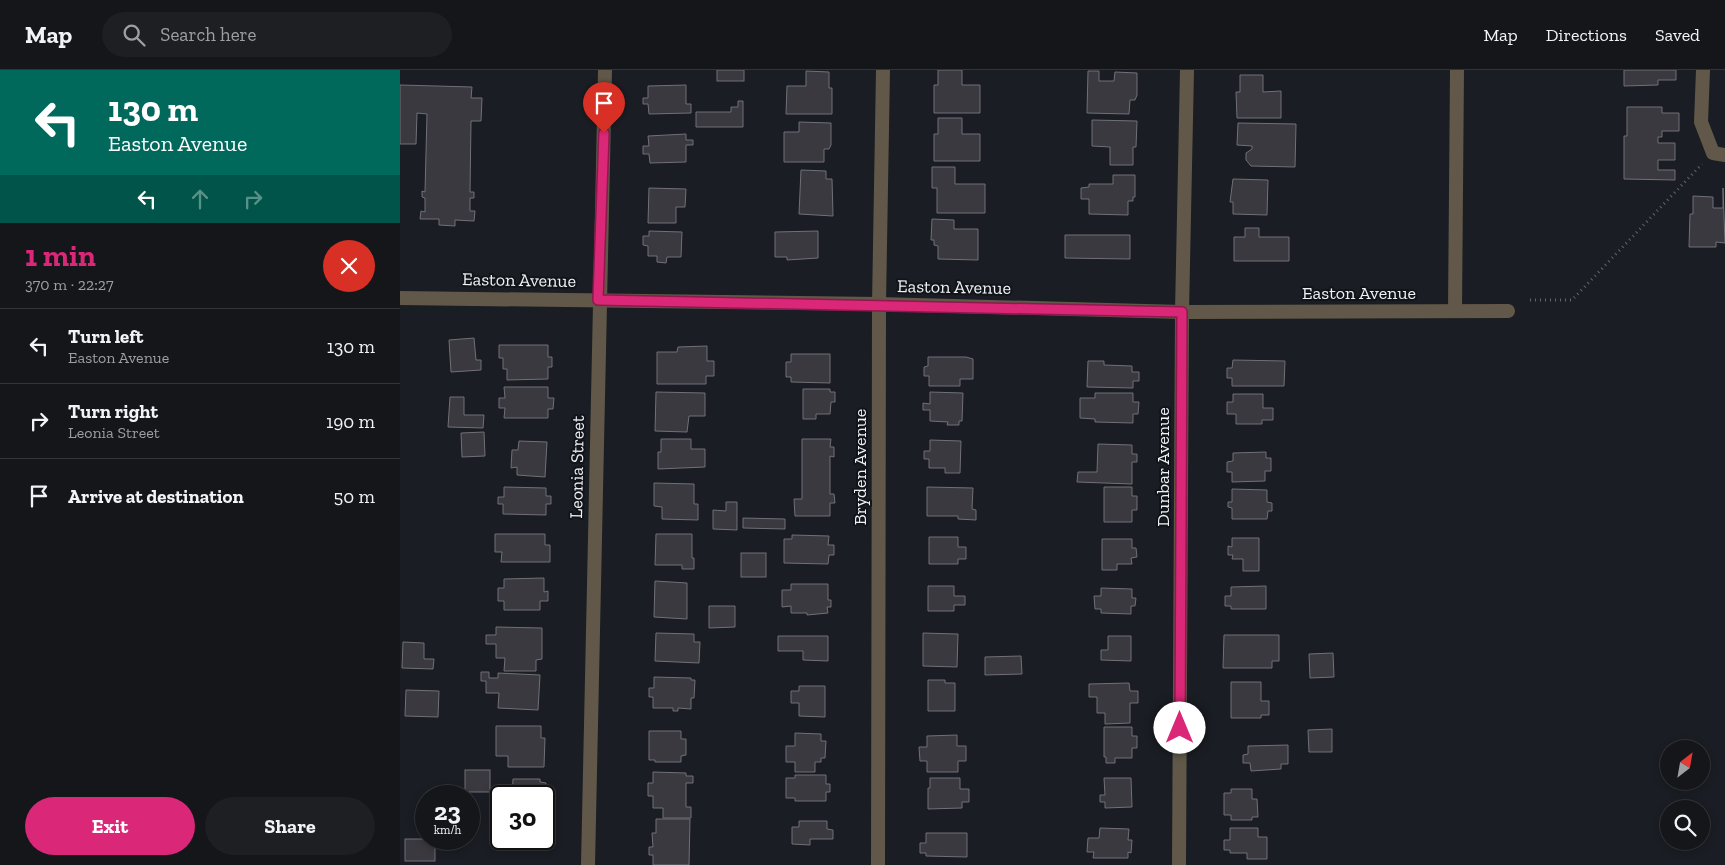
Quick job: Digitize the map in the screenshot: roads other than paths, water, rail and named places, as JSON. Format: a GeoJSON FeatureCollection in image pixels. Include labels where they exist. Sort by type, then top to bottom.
{"type":"FeatureCollection","features":[{"type":"Feature","properties":{"kind":"street","name":"Leonia Street"},"geometry":{"type":"LineString","coordinates":[[588,865],[598,300],[605,70]]}},
{"type":"Feature","properties":{"kind":"street","name":"Bryden Avenue"},"geometry":{"type":"LineString","coordinates":[[878,865],[879,304],[883,70]]}},
{"type":"Feature","properties":{"kind":"street","name":"Dunbar Avenue"},"geometry":{"type":"LineString","coordinates":[[1179,865],[1182,312],[1187,70]]}},
{"type":"Feature","properties":{"kind":"street"},"geometry":{"type":"LineString","coordinates":[[1455,312],[1457,70]]}},
{"type":"Feature","properties":{"kind":"street"},"geometry":{"type":"LineString","coordinates":[[1703,70],[1701,122],[1719,154]]}},
{"type":"Feature","properties":{"kind":"street","name":"Easton Avenue"},"geometry":{"type":"LineString","coordinates":[[400,298],[879,304],[1182,312],[1508,312]]}}]}
